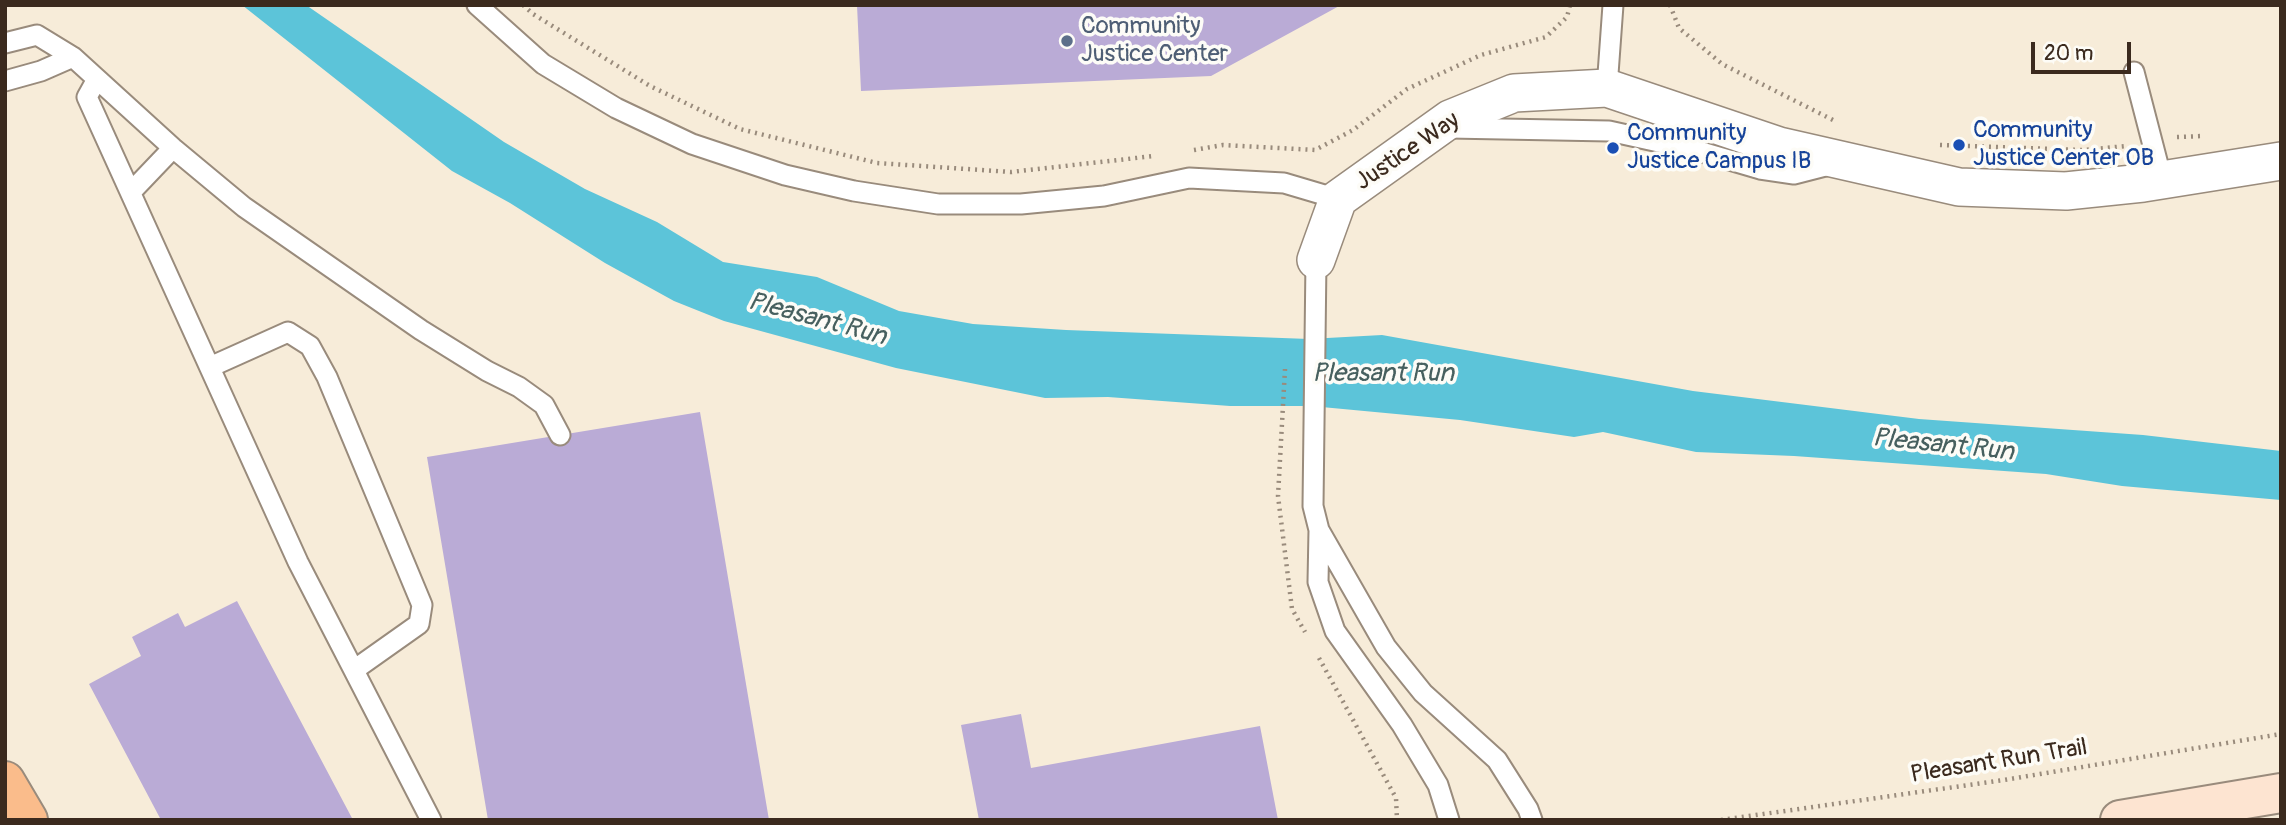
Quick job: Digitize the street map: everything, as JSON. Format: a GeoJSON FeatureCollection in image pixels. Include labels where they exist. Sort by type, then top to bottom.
{"type":"FeatureCollection","features":[{"type":"Feature","properties":{"kind":"main road"},"geometry":{"type":"LineString","coordinates":[[5,781],[28,820]]}},
{"type":"Feature","properties":{"kind":"street","name":"Justice Way"},"geometry":{"type":"LineString","coordinates":[[1316,260],[1338,198],[1450,119],[1514,93],[1607,88],[1779,146],[1959,187],[2066,191],[2162,180],[2281,161]]}},
{"type":"Feature","properties":{"kind":"street"},"geometry":{"type":"LineString","coordinates":[[2120,820],[2281,793]]}},
{"type":"Feature","properties":{"kind":"lane"},"geometry":{"type":"LineString","coordinates":[[477,5],[543,64],[616,108],[692,144],[785,175],[820,183],[938,204],[1021,204],[1104,196],[1189,178],[1284,183],[1338,198]]}},
{"type":"Feature","properties":{"kind":"lane"},"geometry":{"type":"LineString","coordinates":[[1607,88],[1613,5]]}},
{"type":"Feature","properties":{"kind":"lane"},"geometry":{"type":"LineString","coordinates":[[5,44],[37,35],[73,57],[173,148],[244,207],[421,330],[544,405],[560,435]]}},
{"type":"Feature","properties":{"kind":"lane"},"geometry":{"type":"LineString","coordinates":[[5,81],[41,71],[73,57]]}},
{"type":"Feature","properties":{"kind":"lane"},"geometry":{"type":"LineString","coordinates":[[2134,72],[2162,180]]}},
{"type":"Feature","properties":{"kind":"lane"},"geometry":{"type":"LineString","coordinates":[[97,79],[87,97],[298,562],[431,820]]}},
{"type":"Feature","properties":{"kind":"lane"},"geometry":{"type":"LineString","coordinates":[[1438,128],[1609,131],[1695,150],[1760,169],[1794,174],[1845,161]]}},
{"type":"Feature","properties":{"kind":"lane"},"geometry":{"type":"LineString","coordinates":[[131,192],[173,148]]}},
{"type":"Feature","properties":{"kind":"lane"},"geometry":{"type":"LineString","coordinates":[[1316,260],[1313,506],[1319,530],[1318,582],[1335,631],[1402,725],[1438,785],[1449,820]]}},
{"type":"Feature","properties":{"kind":"lane"},"geometry":{"type":"LineString","coordinates":[[210,366],[288,332],[310,345],[327,377],[422,605],[419,624],[354,670]]}},
{"type":"Feature","properties":{"kind":"lane"},"geometry":{"type":"LineString","coordinates":[[1319,530],[1386,647],[1423,693],[1497,760],[1532,820]]}},
{"type":"Feature","properties":{"kind":"path"},"geometry":{"type":"LineString","coordinates":[[523,5],[533,15],[650,86],[740,129],[877,163],[1011,172],[1156,155]]}},
{"type":"Feature","properties":{"kind":"path"},"geometry":{"type":"LineString","coordinates":[[1183,151],[1223,145],[1315,150],[1353,130],[1406,89],[1481,55],[1546,37],[1567,17],[1570,5]]}},
{"type":"Feature","properties":{"kind":"path"},"geometry":{"type":"LineString","coordinates":[[1670,5],[1679,28],[1722,64],[1837,122]]}},
{"type":"Feature","properties":{"kind":"path"},"geometry":{"type":"LineString","coordinates":[[1936,145],[2083,150],[2129,146]]}},
{"type":"Feature","properties":{"kind":"path"},"geometry":{"type":"LineString","coordinates":[[1278,496],[1286,363]]}},
{"type":"Feature","properties":{"kind":"path","name":"Pleasant Run Trail"},"geometry":{"type":"LineString","coordinates":[[1721,820],[2004,780],[2281,734]]}},
{"type":"Feature","properties":{"kind":"water","name":"Pleasant Run"},"geometry":{"type":"Polygon","coordinates":[[[242,5],[306,5],[504,142],[585,189],[657,222],[723,262],[817,277],[899,311],[973,324],[1066,330],[1309,339],[1382,335],[1693,391],[1919,419],[2143,435],[2281,451],[2281,500],[2122,486],[2046,474],[1794,456],[1696,452],[1603,432],[1574,437],[1460,420],[1311,406],[1230,406],[1108,397],[1045,398],[896,368],[724,321],[674,301],[605,263],[510,203],[452,171],[242,5]]]}},
{"type":"Feature","properties":{"kind":"building","name":"Community Justice Center"},"geometry":{"type":"Polygon","coordinates":[[[857,5],[1341,5],[1211,76],[861,91],[857,5]]]}},
{"type":"Feature","properties":{"kind":"building"},"geometry":{"type":"Polygon","coordinates":[[[700,412],[769,820],[488,820],[427,457],[700,412]]]}},
{"type":"Feature","properties":{"kind":"building"},"geometry":{"type":"Polygon","coordinates":[[[237,601],[353,820],[161,820],[89,684],[141,656],[132,637],[178,613],[185,627],[237,601]]]}},
{"type":"Feature","properties":{"kind":"building"},"geometry":{"type":"Polygon","coordinates":[[[1021,714],[1031,768],[1260,726],[1278,820],[979,820],[961,725],[1021,714]]]}},
{"type":"Feature","properties":{"kind":"place","name":"Community Justice Center"},"geometry":{"type":"Point","coordinates":[1067,41]}},
{"type":"Feature","properties":{"kind":"place","name":"Community Justice Center OB"},"geometry":{"type":"Point","coordinates":[1959,145]}},
{"type":"Feature","properties":{"kind":"place","name":"Community Justice Campus IB"},"geometry":{"type":"Point","coordinates":[1613,148]}}]}
